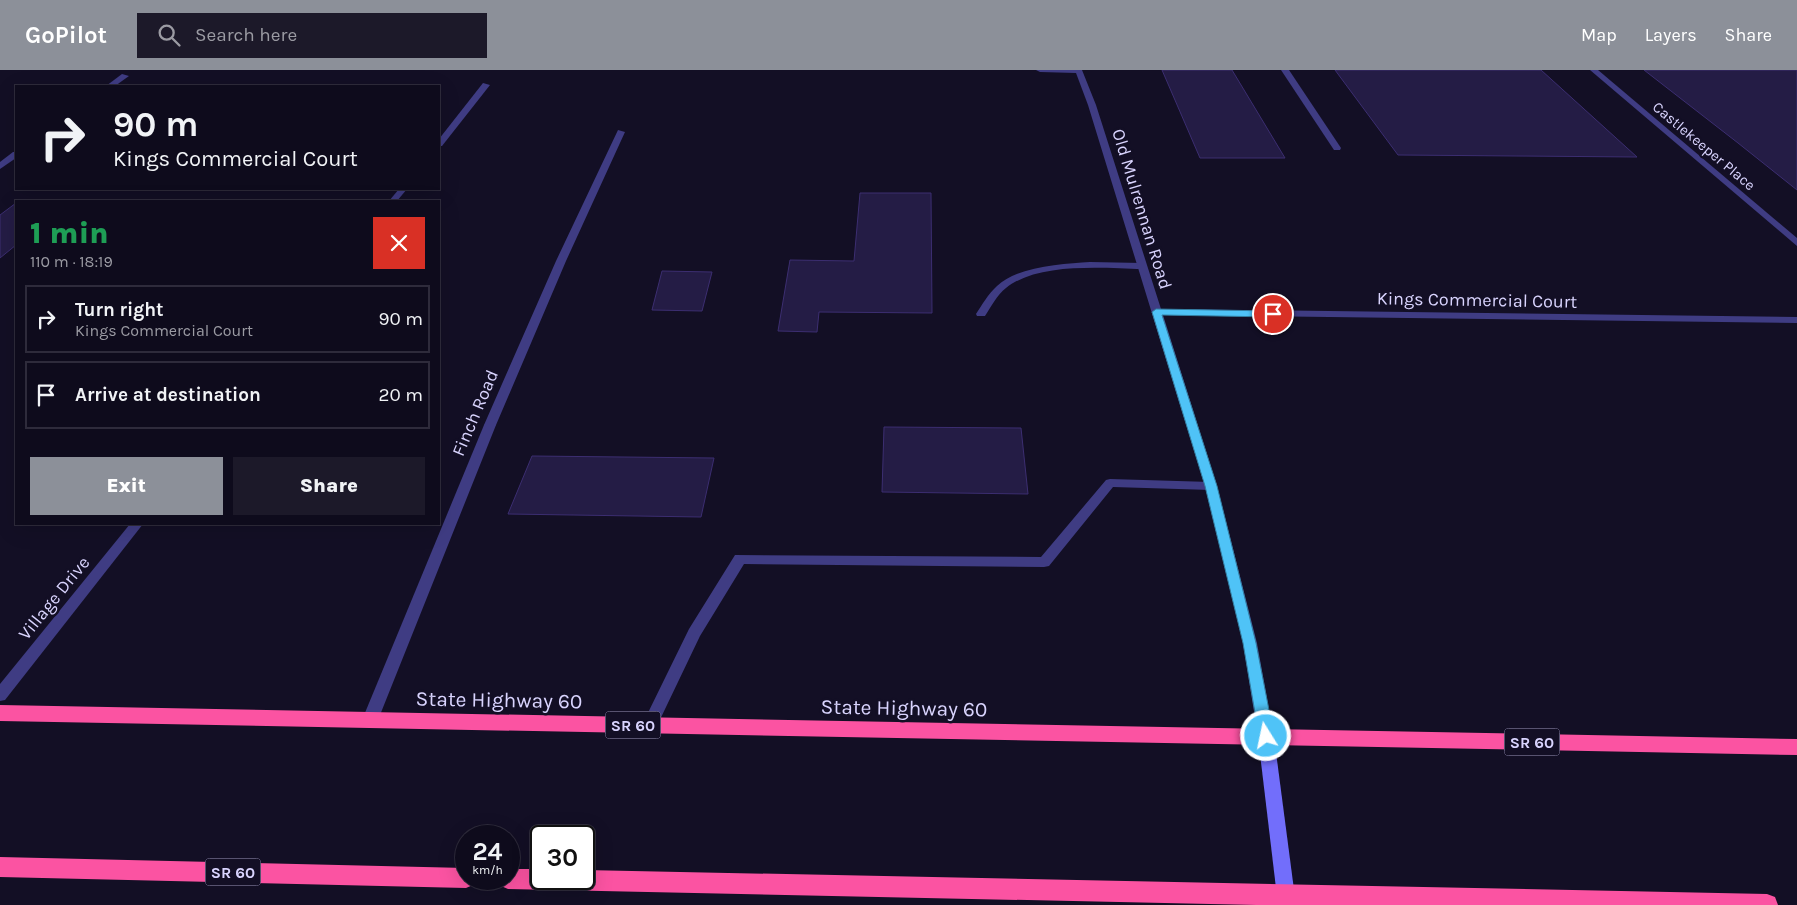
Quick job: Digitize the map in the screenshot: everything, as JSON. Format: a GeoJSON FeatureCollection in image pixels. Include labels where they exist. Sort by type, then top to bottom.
{"type":"FeatureCollection","features":[{"type":"Feature","properties":{"kind":"highway","name":"State Highway 60"},"geometry":{"type":"LineString","coordinates":[[0,712],[650,726],[1266,736]]}},
{"type":"Feature","properties":{"kind":"highway","name":"SR 60"},"geometry":{"type":"LineString","coordinates":[[1266,736],[1797,747]]}},
{"type":"Feature","properties":{"kind":"highway","name":"SR 60"},"geometry":{"type":"LineString","coordinates":[[0,867],[455,878]]}},
{"type":"Feature","properties":{"kind":"highway"},"geometry":{"type":"LineString","coordinates":[[520,879],[1286,901],[1767,905]]}},
{"type":"Feature","properties":{"kind":"street"},"geometry":{"type":"LineString","coordinates":[[1040,70],[1078,71]]}},
{"type":"Feature","properties":{"kind":"street"},"geometry":{"type":"LineString","coordinates":[[1285,70],[1337,148]]}},
{"type":"Feature","properties":{"kind":"street","name":"Castlekeeper Place"},"geometry":{"type":"LineString","coordinates":[[1594,70],[1797,243]]}},
{"type":"Feature","properties":{"kind":"street","name":"Old Mulrennan Road"},"geometry":{"type":"LineString","coordinates":[[1078,71],[1092,104],[1211,486],[1250,643],[1266,736]]}},
{"type":"Feature","properties":{"kind":"street"},"geometry":{"type":"LineString","coordinates":[[112,85],[125,76]]}},
{"type":"Feature","properties":{"kind":"street"},"geometry":{"type":"LineString","coordinates":[[440,143],[486,85]]}},
{"type":"Feature","properties":{"kind":"street","name":"Finch Road"},"geometry":{"type":"LineString","coordinates":[[370,720],[490,426],[561,261],[621,132]]}},
{"type":"Feature","properties":{"kind":"street"},"geometry":{"type":"LineString","coordinates":[[0,166],[15,155]]}},
{"type":"Feature","properties":{"kind":"street"},"geometry":{"type":"LineString","coordinates":[[394,200],[402,190]]}},
{"type":"Feature","properties":{"kind":"street"},"geometry":{"type":"LineString","coordinates":[[981,314],[1004,284],[1040,271],[1083,265],[1142,266]]}},
{"type":"Feature","properties":{"kind":"street","name":"Kings Commercial Court"},"geometry":{"type":"LineString","coordinates":[[1156,312],[1797,320]]}},
{"type":"Feature","properties":{"kind":"street"},"geometry":{"type":"LineString","coordinates":[[650,726],[694,633],[740,559],[1044,562],[1110,483],[1211,486]]}},
{"type":"Feature","properties":{"kind":"street","name":"Village Drive"},"geometry":{"type":"LineString","coordinates":[[0,695],[135,525]]}},
{"type":"Feature","properties":{"kind":"street"},"geometry":{"type":"LineString","coordinates":[[1266,736],[1286,901]]}},
{"type":"Feature","properties":{"kind":"building"},"geometry":{"type":"Polygon","coordinates":[[[1162,70],[1232,70],[1285,158],[1200,158],[1162,70]]]}},
{"type":"Feature","properties":{"kind":"building"},"geometry":{"type":"Polygon","coordinates":[[[1335,70],[1541,70],[1637,157],[1398,155],[1335,70]]]}},
{"type":"Feature","properties":{"kind":"building"},"geometry":{"type":"Polygon","coordinates":[[[1644,70],[1797,70],[1797,190],[1738,143],[1644,70]]]}},
{"type":"Feature","properties":{"kind":"building"},"geometry":{"type":"Polygon","coordinates":[[[860,193],[931,193],[932,313],[819,312],[817,332],[778,331],[790,260],[854,261],[860,193]]]}},
{"type":"Feature","properties":{"kind":"building"},"geometry":{"type":"Polygon","coordinates":[[[15,204],[15,246],[0,258],[0,215],[15,204]]]}},
{"type":"Feature","properties":{"kind":"building"},"geometry":{"type":"Polygon","coordinates":[[[662,271],[712,272],[702,311],[652,310],[662,271]]]}},
{"type":"Feature","properties":{"kind":"building"},"geometry":{"type":"Polygon","coordinates":[[[884,427],[1021,428],[1028,494],[882,492],[884,427]]]}},
{"type":"Feature","properties":{"kind":"building"},"geometry":{"type":"Polygon","coordinates":[[[532,456],[714,458],[701,517],[508,514],[532,456]]]}},
{"type":"Feature","properties":{"kind":"route"},"geometry":{"type":"LineString","coordinates":[[1266,736],[1250,643],[1211,486],[1156,312],[1273,314]]}}]}
